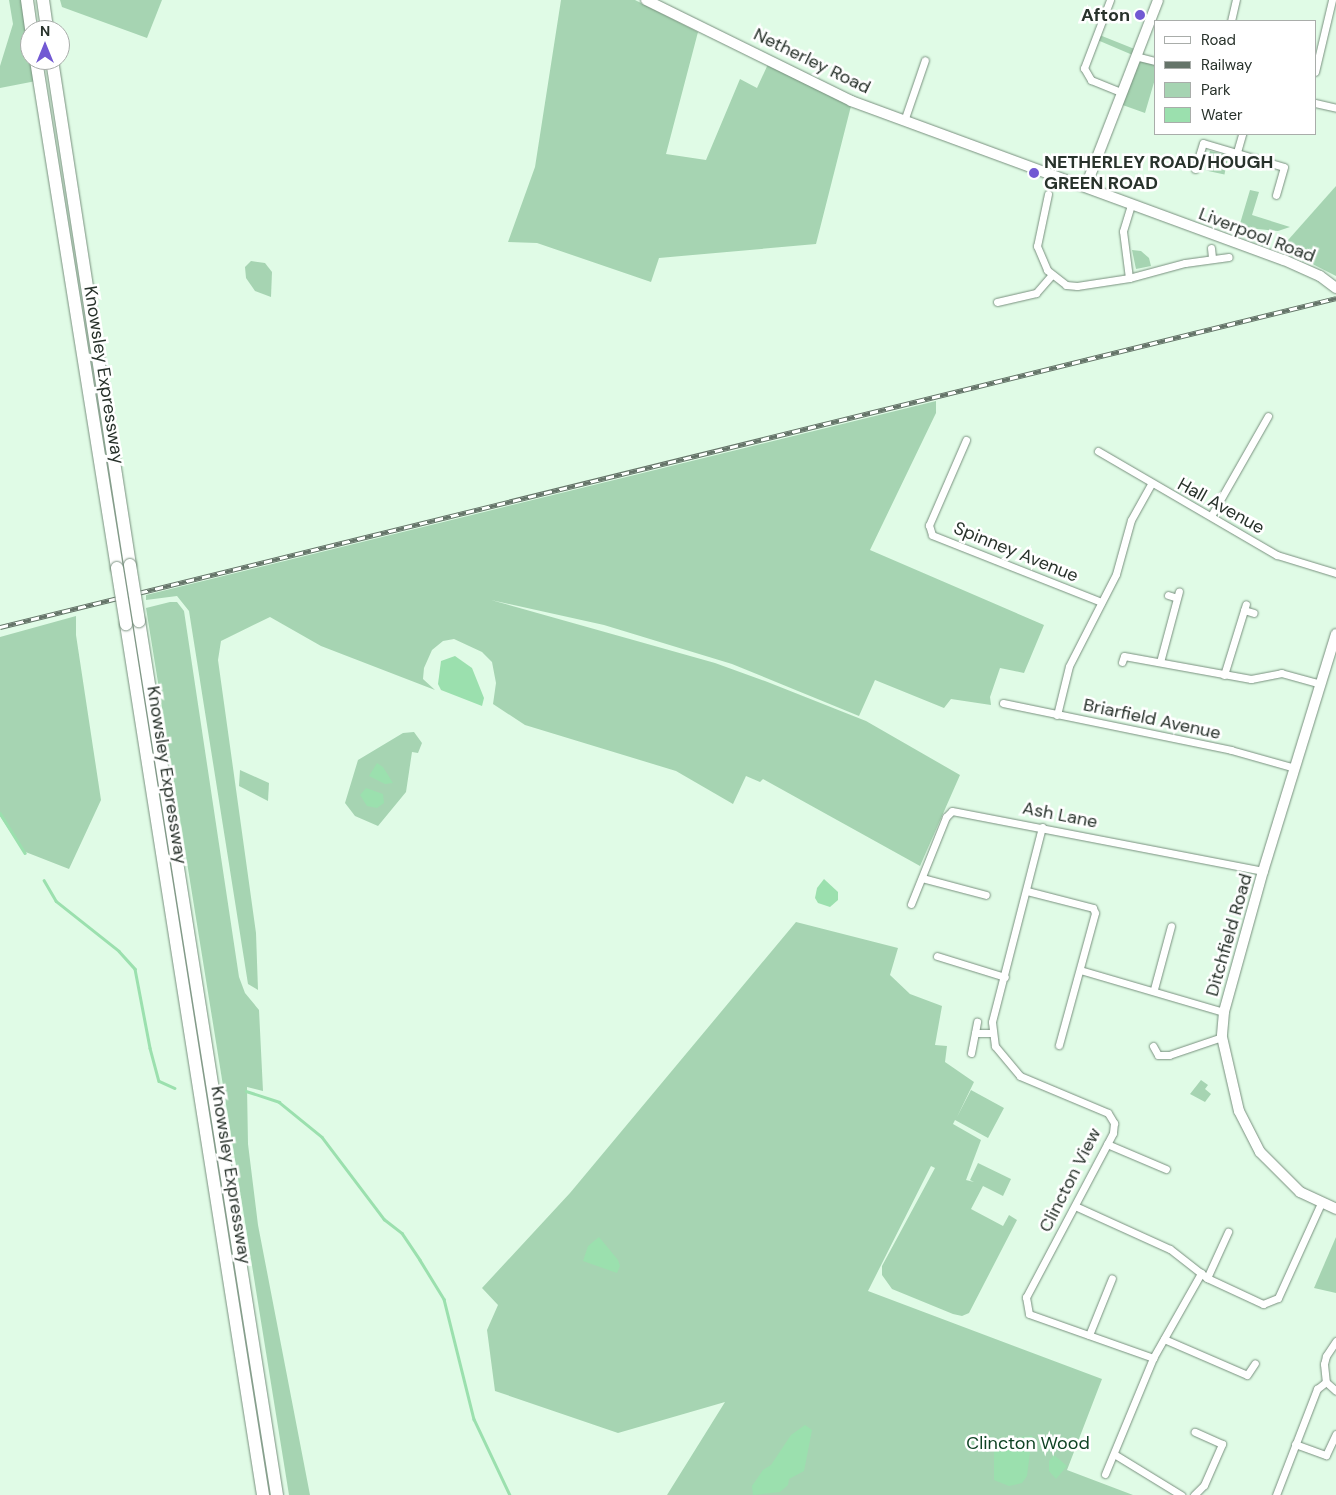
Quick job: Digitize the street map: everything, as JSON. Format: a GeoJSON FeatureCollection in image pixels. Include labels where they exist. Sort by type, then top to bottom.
{"type":"FeatureCollection","features":[{"type":"Feature","properties":{"kind":"highway"},"geometry":{"type":"LineString","coordinates":[[27,0],[30,20]]}},
{"type":"Feature","properties":{"kind":"highway"},"geometry":{"type":"LineString","coordinates":[[43,0],[46,20]]}},
{"type":"Feature","properties":{"kind":"highway","name":"Knowsley Expressway"},"geometry":{"type":"LineString","coordinates":[[38,70],[263,1495]]}},
{"type":"Feature","properties":{"kind":"highway","name":"Knowsley Expressway"},"geometry":{"type":"LineString","coordinates":[[54,70],[277,1495]]}},
{"type":"Feature","properties":{"kind":"street","name":"Netherley Road"},"geometry":{"type":"LineString","coordinates":[[646,0],[851,101],[905,118],[1024,163]]}},
{"type":"Feature","properties":{"kind":"street"},"geometry":{"type":"LineString","coordinates":[[1110,0],[1084,68],[1091,80],[1121,92]]}},
{"type":"Feature","properties":{"kind":"street"},"geometry":{"type":"LineString","coordinates":[[1086,186],[1158,0]]}},
{"type":"Feature","properties":{"kind":"street"},"geometry":{"type":"LineString","coordinates":[[1231,20],[1236,0]]}},
{"type":"Feature","properties":{"kind":"street"},"geometry":{"type":"LineString","coordinates":[[1316,68],[1332,0]]}},
{"type":"Feature","properties":{"kind":"street"},"geometry":{"type":"LineString","coordinates":[[1135,56],[1154,61]]}},
{"type":"Feature","properties":{"kind":"street"},"geometry":{"type":"LineString","coordinates":[[905,118],[924,60]]}},
{"type":"Feature","properties":{"kind":"street"},"geometry":{"type":"LineString","coordinates":[[1316,103],[1336,108]]}},
{"type":"Feature","properties":{"kind":"street"},"geometry":{"type":"LineString","coordinates":[[1237,152],[1242,135]]}},
{"type":"Feature","properties":{"kind":"street"},"geometry":{"type":"LineString","coordinates":[[1195,169],[1203,143],[1284,167],[1276,195]]}},
{"type":"Feature","properties":{"kind":"street","name":"Liverpool Road"},"geometry":{"type":"LineString","coordinates":[[1024,163],[1284,260],[1335,287]]}},
{"type":"Feature","properties":{"kind":"street"},"geometry":{"type":"LineString","coordinates":[[1048,194],[1037,246],[1039,258],[1051,276],[1066,285],[1077,286],[1129,278],[1212,258],[1229,258]]}},
{"type":"Feature","properties":{"kind":"street"},"geometry":{"type":"LineString","coordinates":[[1129,278],[1123,231],[1131,204]]}},
{"type":"Feature","properties":{"kind":"street"},"geometry":{"type":"LineString","coordinates":[[1211,248],[1212,258]]}},
{"type":"Feature","properties":{"kind":"street"},"geometry":{"type":"LineString","coordinates":[[997,302],[1036,293],[1051,276]]}},
{"type":"Feature","properties":{"kind":"street"},"geometry":{"type":"LineString","coordinates":[[1211,516],[1268,416]]}},
{"type":"Feature","properties":{"kind":"street","name":"Spinney Avenue"},"geometry":{"type":"LineString","coordinates":[[966,440],[929,525],[932,535],[1101,602]]}},
{"type":"Feature","properties":{"kind":"street","name":"Hall Avenue"},"geometry":{"type":"LineString","coordinates":[[1098,451],[1277,555],[1336,573]]}},
{"type":"Feature","properties":{"kind":"street"},"geometry":{"type":"LineString","coordinates":[[1057,715],[1069,666],[1116,574],[1131,520],[1152,484]]}},
{"type":"Feature","properties":{"kind":"street"},"geometry":{"type":"LineString","coordinates":[[1160,662],[1178,595],[1168,594]]}},
{"type":"Feature","properties":{"kind":"street"},"geometry":{"type":"LineString","coordinates":[[1224,675],[1245,607],[1254,613]]}},
{"type":"Feature","properties":{"kind":"street","name":"Ditchfield Road"},"geometry":{"type":"LineString","coordinates":[[1336,634],[1263,871],[1224,1012],[1222,1038],[1239,1111],[1260,1152],[1300,1192],[1336,1209]]}},
{"type":"Feature","properties":{"kind":"street"},"geometry":{"type":"LineString","coordinates":[[1122,662],[1124,656],[1251,679],[1281,673],[1321,684]]}},
{"type":"Feature","properties":{"kind":"street","name":"Briarfield Avenue"},"geometry":{"type":"LineString","coordinates":[[1003,704],[1231,750],[1295,768]]}},
{"type":"Feature","properties":{"kind":"street","name":"Ash Lane"},"geometry":{"type":"LineString","coordinates":[[911,904],[946,817],[952,811],[1263,871]]}},
{"type":"Feature","properties":{"kind":"street"},"geometry":{"type":"LineString","coordinates":[[975,1033],[992,1033],[1004,977],[1042,827]]}},
{"type":"Feature","properties":{"kind":"street"},"geometry":{"type":"LineString","coordinates":[[922,878],[986,895]]}},
{"type":"Feature","properties":{"kind":"street"},"geometry":{"type":"LineString","coordinates":[[1027,891],[1093,908],[1095,913],[1059,1045]]}},
{"type":"Feature","properties":{"kind":"street"},"geometry":{"type":"LineString","coordinates":[[1154,990],[1172,926]]}},
{"type":"Feature","properties":{"kind":"street"},"geometry":{"type":"LineString","coordinates":[[937,956],[1004,977]]}},
{"type":"Feature","properties":{"kind":"street"},"geometry":{"type":"LineString","coordinates":[[1080,970],[1154,990],[1224,1012]]}},
{"type":"Feature","properties":{"kind":"street"},"geometry":{"type":"LineString","coordinates":[[971,1054],[977,1022]]}},
{"type":"Feature","properties":{"kind":"street","name":"Clincton View"},"geometry":{"type":"LineString","coordinates":[[992,1033],[995,1046],[1020,1076],[1108,1113],[1114,1123],[1107,1144],[1026,1298],[1029,1314],[1153,1358]]}},
{"type":"Feature","properties":{"kind":"street"},"geometry":{"type":"LineString","coordinates":[[1153,1046],[1158,1055],[1169,1055],[1222,1038]]}},
{"type":"Feature","properties":{"kind":"street"},"geometry":{"type":"LineString","coordinates":[[1107,1144],[1166,1168]]}},
{"type":"Feature","properties":{"kind":"street"},"geometry":{"type":"LineString","coordinates":[[1075,1206],[1170,1249],[1207,1278],[1264,1304],[1278,1298],[1321,1203]]}},
{"type":"Feature","properties":{"kind":"street"},"geometry":{"type":"LineString","coordinates":[[1207,1278],[1228,1232]]}},
{"type":"Feature","properties":{"kind":"street"},"geometry":{"type":"LineString","coordinates":[[1105,1474],[1153,1358],[1201,1273]]}},
{"type":"Feature","properties":{"kind":"street"},"geometry":{"type":"LineString","coordinates":[[1089,1335],[1112,1278]]}},
{"type":"Feature","properties":{"kind":"street"},"geometry":{"type":"LineString","coordinates":[[1164,1340],[1247,1375],[1255,1363]]}},
{"type":"Feature","properties":{"kind":"street"},"geometry":{"type":"LineString","coordinates":[[1336,1341],[1326,1356],[1326,1382],[1336,1391]]}},
{"type":"Feature","properties":{"kind":"street"},"geometry":{"type":"LineString","coordinates":[[1276,1495],[1317,1389],[1326,1382]]}},
{"type":"Feature","properties":{"kind":"street"},"geometry":{"type":"LineString","coordinates":[[1194,1495],[1204,1484],[1222,1444],[1195,1432]]}},
{"type":"Feature","properties":{"kind":"street"},"geometry":{"type":"LineString","coordinates":[[1295,1444],[1326,1455],[1336,1434]]}},
{"type":"Feature","properties":{"kind":"street"},"geometry":{"type":"LineString","coordinates":[[1114,1454],[1181,1495]]}},
{"type":"Feature","properties":{"kind":"green space"},"geometry":{"type":"Polygon","coordinates":[[[9,0],[22,0],[25,20],[20,20],[20,70],[34,70],[36,81],[0,88],[0,66],[13,24],[9,0]]]}},
{"type":"Feature","properties":{"kind":"green space"},"geometry":{"type":"Polygon","coordinates":[[[60,0],[162,0],[147,38],[62,7],[60,0]]]}},
{"type":"Feature","properties":{"kind":"green space"},"geometry":{"type":"Polygon","coordinates":[[[561,0],[635,0],[698,32],[666,154],[706,160],[740,79],[757,88],[769,62],[851,106],[816,244],[659,258],[651,282],[537,243],[508,242],[535,167],[561,0]]]}},
{"type":"Feature","properties":{"kind":"green space"},"geometry":{"type":"Polygon","coordinates":[[[1097,34],[1137,50],[1135,56],[1095,39],[1097,34]]]}},
{"type":"Feature","properties":{"kind":"green space"},"geometry":{"type":"Polygon","coordinates":[[[1135,56],[1154,61],[1154,82],[1145,113],[1117,103],[1135,56]]]}},
{"type":"Feature","properties":{"kind":"green space"},"geometry":{"type":"Polygon","coordinates":[[[1210,151],[1229,155],[1224,175],[1206,171],[1210,151]]]}},
{"type":"Feature","properties":{"kind":"green space"},"geometry":{"type":"Polygon","coordinates":[[[1336,186],[1336,276],[1281,248],[1336,186]]]}},
{"type":"Feature","properties":{"kind":"green space"},"geometry":{"type":"Polygon","coordinates":[[[1250,190],[1259,192],[1252,215],[1290,227],[1278,231],[1239,227],[1250,190]]]}},
{"type":"Feature","properties":{"kind":"green space"},"geometry":{"type":"Polygon","coordinates":[[[1132,250],[1141,251],[1149,258],[1151,266],[1136,269],[1132,250]]]}},
{"type":"Feature","properties":{"kind":"green space"},"geometry":{"type":"Polygon","coordinates":[[[251,261],[265,263],[272,272],[271,297],[255,291],[246,278],[245,267],[251,261]]]}},
{"type":"Feature","properties":{"kind":"green space"},"geometry":{"type":"Polygon","coordinates":[[[936,401],[936,413],[870,550],[1044,625],[1024,673],[1000,668],[990,697],[991,705],[951,699],[944,708],[875,680],[859,716],[732,664],[604,625],[491,600],[715,663],[765,681],[866,721],[960,775],[920,866],[763,779],[760,782],[746,776],[733,804],[676,771],[525,725],[493,704],[496,683],[492,662],[482,652],[454,639],[443,641],[432,650],[424,668],[423,679],[435,690],[321,646],[270,617],[221,641],[218,660],[256,933],[258,990],[248,984],[189,611],[177,596],[146,600],[146,595],[936,401]]]}},
{"type":"Feature","properties":{"kind":"green space"},"geometry":{"type":"Polygon","coordinates":[[[177,602],[184,611],[239,977],[245,993],[259,1010],[263,1091],[247,1087],[248,1144],[258,1225],[310,1495],[289,1495],[146,608],[177,602]]]}},
{"type":"Feature","properties":{"kind":"green space"},"geometry":{"type":"Polygon","coordinates":[[[76,616],[76,635],[101,800],[69,869],[23,851],[0,816],[0,637],[76,616]]]}},
{"type":"Feature","properties":{"kind":"green space"},"geometry":{"type":"Polygon","coordinates":[[[414,732],[422,743],[418,753],[412,752],[406,792],[378,826],[355,816],[345,803],[358,760],[403,733],[414,732]]]}},
{"type":"Feature","properties":{"kind":"green space"},"geometry":{"type":"Polygon","coordinates":[[[240,770],[269,783],[268,801],[239,786],[240,770]]]}},
{"type":"Feature","properties":{"kind":"green space","name":"Clincton Wood"},"geometry":{"type":"Polygon","coordinates":[[[796,922],[898,948],[890,975],[910,994],[942,1006],[935,1045],[947,1046],[945,1062],[974,1082],[957,1117],[971,1090],[1004,1108],[988,1138],[955,1120],[953,1124],[981,1140],[966,1180],[974,1182],[970,1180],[978,1163],[1011,1179],[1003,1196],[983,1186],[971,1209],[1003,1226],[1009,1215],[1017,1220],[969,1313],[962,1316],[953,1314],[892,1289],[882,1275],[882,1266],[935,1168],[931,1166],[868,1291],[1102,1379],[1067,1470],[1133,1495],[667,1495],[725,1402],[618,1433],[495,1391],[487,1330],[498,1305],[482,1288],[570,1193],[796,922]]]}},
{"type":"Feature","properties":{"kind":"green space"},"geometry":{"type":"Polygon","coordinates":[[[1201,1080],[1208,1085],[1205,1089],[1211,1094],[1205,1102],[1190,1094],[1201,1080]]]}},
{"type":"Feature","properties":{"kind":"green space"},"geometry":{"type":"Polygon","coordinates":[[[1336,1237],[1336,1293],[1314,1288],[1336,1237]]]}},
{"type":"Feature","properties":{"kind":"water"},"geometry":{"type":"Polygon","coordinates":[[[455,656],[472,668],[484,698],[482,706],[441,690],[438,684],[441,661],[455,656]]]}},
{"type":"Feature","properties":{"kind":"water"},"geometry":{"type":"Polygon","coordinates":[[[377,763],[383,767],[393,783],[385,784],[369,776],[377,763]]]}},
{"type":"Feature","properties":{"kind":"water"},"geometry":{"type":"Polygon","coordinates":[[[366,788],[383,794],[384,803],[377,808],[367,806],[360,795],[366,788]]]}},
{"type":"Feature","properties":{"kind":"water"},"geometry":{"type":"Polygon","coordinates":[[[824,879],[838,892],[838,900],[830,907],[818,903],[815,898],[817,888],[824,879]]]}},
{"type":"Feature","properties":{"kind":"water"},"geometry":{"type":"Polygon","coordinates":[[[599,1237],[618,1260],[620,1266],[617,1273],[583,1261],[588,1246],[599,1237]]]}},
{"type":"Feature","properties":{"kind":"water"},"geometry":{"type":"Polygon","coordinates":[[[805,1425],[812,1430],[804,1471],[789,1479],[788,1485],[780,1492],[753,1495],[752,1486],[763,1470],[771,1465],[791,1435],[805,1425]]]}},
{"type":"Feature","properties":{"kind":"water"},"geometry":{"type":"Polygon","coordinates":[[[1032,1436],[1027,1476],[1022,1483],[1009,1486],[994,1480],[994,1444],[1006,1439],[1032,1436]]]}},
{"type":"Feature","properties":{"kind":"water"},"geometry":{"type":"Polygon","coordinates":[[[1054,1455],[1067,1466],[1056,1479],[1049,1471],[1049,1461],[1054,1455]]]}},
{"type":"Feature","properties":{"kind":"waterway"},"geometry":{"type":"LineString","coordinates":[[0,813],[25,853]]}},
{"type":"Feature","properties":{"kind":"waterway"},"geometry":{"type":"LineString","coordinates":[[44,880],[56,901],[119,951],[135,969],[150,1048],[159,1081],[175,1088]]}},
{"type":"Feature","properties":{"kind":"waterway"},"geometry":{"type":"LineString","coordinates":[[246,1091],[279,1102],[322,1137],[384,1219],[402,1233],[420,1260],[444,1299],[474,1419],[510,1495]]}},
{"type":"Feature","properties":{"kind":"railway"},"geometry":{"type":"LineString","coordinates":[[0,627],[1336,298]]}},
{"type":"Feature","properties":{"kind":"place","name":"Afton"},"geometry":{"type":"Point","coordinates":[1140,15]}},
{"type":"Feature","properties":{"kind":"place","name":"NETHERLEY ROAD/HOUGH GREEN ROAD"},"geometry":{"type":"Point","coordinates":[1034,173]}}]}
